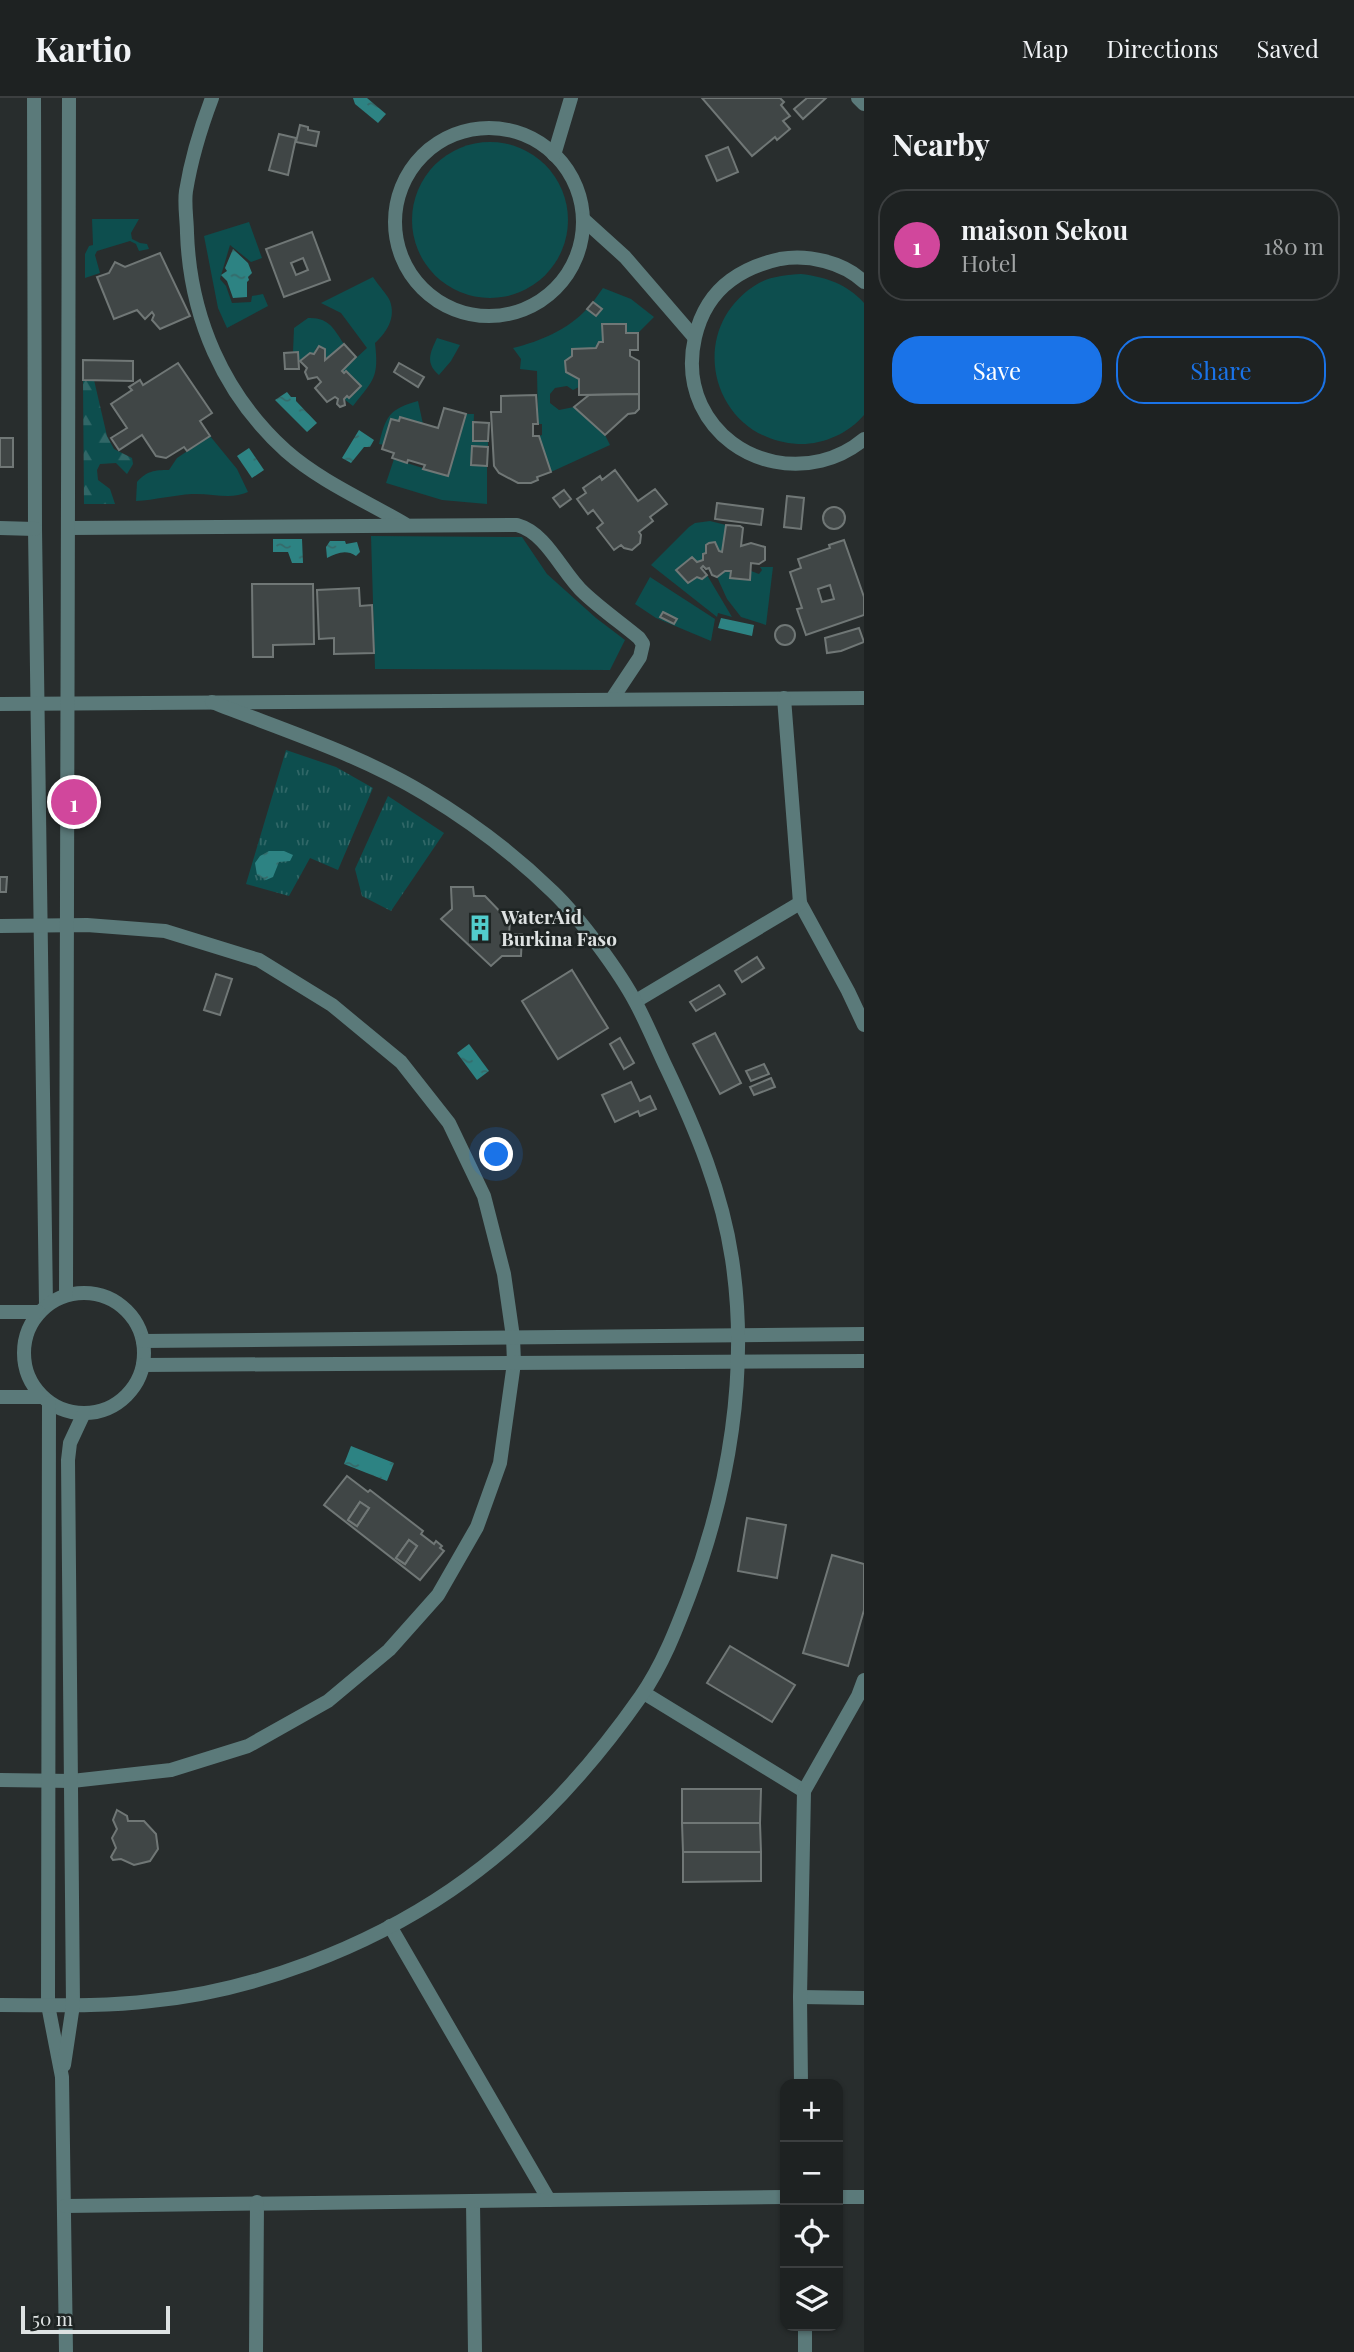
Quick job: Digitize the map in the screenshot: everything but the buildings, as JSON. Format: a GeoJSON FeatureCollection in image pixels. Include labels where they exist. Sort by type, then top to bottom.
{"type":"FeatureCollection","features":[{"type":"Feature","properties":{"kind":"street"},"geometry":{"type":"LineString","coordinates":[[34,98],[42,1309]]}},
{"type":"Feature","properties":{"kind":"street"},"geometry":{"type":"LineString","coordinates":[[66,1295],[69,98]]}},
{"type":"Feature","properties":{"kind":"street"},"geometry":{"type":"LineString","coordinates":[[212,98],[202,123],[186,192],[188,265],[196,307],[221,369],[255,418],[287,452],[322,477],[406,525]]}},
{"type":"Feature","properties":{"kind":"street"},"geometry":{"type":"LineString","coordinates":[[554,155],[571,98]]}},
{"type":"Feature","properties":{"kind":"street"},"geometry":{"type":"LineString","coordinates":[[858,98],[864,104]]}},
{"type":"Feature","properties":{"kind":"street"},"geometry":{"type":"LineString","coordinates":[[496,128],[527,136],[554,155],[569,173],[579,195],[583,219],[579,251],[564,279],[540,301],[510,314],[478,316],[447,307],[420,288],[402,261],[394,230],[397,198],[411,169],[434,146],[463,132],[496,128]]}},
{"type":"Feature","properties":{"kind":"street"},"geometry":{"type":"LineString","coordinates":[[583,219],[625,257],[694,337]]}},
{"type":"Feature","properties":{"kind":"street"},"geometry":{"type":"LineString","coordinates":[[864,282],[858,276],[827,261],[793,257],[760,263],[730,280],[707,306],[694,337],[692,372],[701,405],[721,434],[749,454],[782,464],[817,463],[850,451],[864,439]]}},
{"type":"Feature","properties":{"kind":"street"},"geometry":{"type":"LineString","coordinates":[[69,528],[517,525],[530,530],[583,592],[643,644],[640,657],[612,699]]}},
{"type":"Feature","properties":{"kind":"street"},"geometry":{"type":"LineString","coordinates":[[0,528],[35,528]]}},
{"type":"Feature","properties":{"kind":"street"},"geometry":{"type":"LineString","coordinates":[[785,698],[800,903],[864,1025]]}},
{"type":"Feature","properties":{"kind":"street"},"geometry":{"type":"LineString","coordinates":[[0,704],[864,698]]}},
{"type":"Feature","properties":{"kind":"street"},"geometry":{"type":"LineString","coordinates":[[0,2005],[152,2001],[236,1986],[318,1960],[390,1926],[452,1890],[522,1834],[576,1779],[644,1693],[675,1634],[704,1556],[726,1472],[739,1335],[732,1258],[717,1189],[697,1133],[636,1001],[599,947],[556,894],[491,839],[424,793],[357,760],[212,702]]}},
{"type":"Feature","properties":{"kind":"street"},"geometry":{"type":"LineString","coordinates":[[636,1001],[800,903]]}},
{"type":"Feature","properties":{"kind":"street"},"geometry":{"type":"LineString","coordinates":[[0,926],[87,925],[165,931],[259,960],[332,1005],[401,1062],[449,1123],[484,1196],[504,1274],[514,1363],[500,1463],[477,1527],[438,1595],[389,1650],[328,1702],[248,1746],[171,1770],[72,1780],[0,1780]]}},
{"type":"Feature","properties":{"kind":"street"},"geometry":{"type":"LineString","coordinates":[[82,1292],[99,1294],[115,1301],[128,1311],[138,1325],[143,1341],[143,1364],[138,1380],[116,1404],[100,1410],[84,1413],[66,1410],[46,1400],[30,1382],[24,1364],[23,1346],[28,1328],[42,1309],[66,1295],[82,1292]]}},
{"type":"Feature","properties":{"kind":"street"},"geometry":{"type":"LineString","coordinates":[[0,1312],[42,1309]]}},
{"type":"Feature","properties":{"kind":"street"},"geometry":{"type":"LineString","coordinates":[[143,1341],[864,1334]]}},
{"type":"Feature","properties":{"kind":"street"},"geometry":{"type":"LineString","coordinates":[[143,1364],[864,1361]]}},
{"type":"Feature","properties":{"kind":"street"},"geometry":{"type":"LineString","coordinates":[[0,1397],[46,1400]]}},
{"type":"Feature","properties":{"kind":"street"},"geometry":{"type":"LineString","coordinates":[[46,1400],[48,2005],[62,2077],[66,2352]]}},
{"type":"Feature","properties":{"kind":"street"},"geometry":{"type":"LineString","coordinates":[[62,2077],[73,2005],[68,1460],[70,1443],[84,1413]]}},
{"type":"Feature","properties":{"kind":"street"},"geometry":{"type":"LineString","coordinates":[[802,2079],[800,1997],[804,1791],[864,1681]]}},
{"type":"Feature","properties":{"kind":"street"},"geometry":{"type":"LineString","coordinates":[[644,1693],[804,1791]]}},
{"type":"Feature","properties":{"kind":"street"},"geometry":{"type":"LineString","coordinates":[[390,1926],[549,2200]]}},
{"type":"Feature","properties":{"kind":"street"},"geometry":{"type":"LineString","coordinates":[[800,1997],[864,1998]]}},
{"type":"Feature","properties":{"kind":"street"},"geometry":{"type":"LineString","coordinates":[[65,2206],[780,2197]]}},
{"type":"Feature","properties":{"kind":"street"},"geometry":{"type":"LineString","coordinates":[[843,2197],[864,2197]]}},
{"type":"Feature","properties":{"kind":"street"},"geometry":{"type":"LineString","coordinates":[[256,2352],[257,2202]]}},
{"type":"Feature","properties":{"kind":"street"},"geometry":{"type":"LineString","coordinates":[[473,2202],[475,2352]]}},
{"type":"Feature","properties":{"kind":"street"},"geometry":{"type":"LineString","coordinates":[[805,2331],[805,2352]]}},
{"type":"Feature","properties":{"kind":"green space"},"geometry":{"type":"Polygon","coordinates":[[[490,142],[520,148],[545,165],[562,190],[568,220],[562,250],[545,275],[520,292],[490,298],[460,292],[435,275],[418,250],[412,220],[418,190],[435,165],[460,148],[490,142]]]}},
{"type":"Feature","properties":{"kind":"green space"},"geometry":{"type":"Polygon","coordinates":[[[92,219],[139,219],[131,233],[132,239],[147,244],[149,249],[139,251],[136,244],[130,241],[97,251],[95,255],[100,273],[85,278],[85,254],[89,246],[93,245],[92,219]]]}},
{"type":"Feature","properties":{"kind":"green space"},"geometry":{"type":"Polygon","coordinates":[[[249,222],[262,258],[251,262],[230,245],[220,279],[226,286],[232,303],[251,302],[252,296],[263,294],[268,306],[227,328],[218,308],[204,236],[249,222]]]}},
{"type":"Feature","properties":{"kind":"green space"},"geometry":{"type":"Polygon","coordinates":[[[801,274],[836,282],[864,303],[864,415],[850,428],[834,437],[807,444],[768,437],[744,423],[727,402],[717,378],[715,352],[721,326],[735,302],[759,283],[780,276],[801,274]]]}},
{"type":"Feature","properties":{"kind":"green space"},"geometry":{"type":"Polygon","coordinates":[[[373,277],[387,295],[392,313],[387,329],[375,343],[376,364],[373,378],[353,406],[344,399],[347,396],[350,398],[361,386],[346,371],[342,371],[367,348],[341,313],[321,303],[373,277]]]}},
{"type":"Feature","properties":{"kind":"green space"},"geometry":{"type":"Polygon","coordinates":[[[603,288],[631,299],[654,317],[638,333],[626,333],[625,324],[603,324],[603,342],[596,348],[572,349],[572,356],[565,361],[566,372],[579,379],[579,387],[573,390],[567,386],[555,388],[550,394],[550,403],[559,410],[574,407],[605,435],[610,445],[551,472],[539,436],[542,435],[542,424],[538,424],[537,371],[520,369],[521,359],[513,348],[553,334],[587,309],[596,316],[602,309],[593,302],[603,288]]]}},
{"type":"Feature","properties":{"kind":"green space"},"geometry":{"type":"Polygon","coordinates":[[[308,318],[326,322],[344,344],[325,360],[325,349],[322,347],[316,348],[314,354],[310,353],[300,361],[298,352],[293,352],[294,328],[308,318]]]}},
{"type":"Feature","properties":{"kind":"green space"},"geometry":{"type":"Polygon","coordinates":[[[437,338],[460,345],[439,375],[430,362],[437,338]]]}},
{"type":"Feature","properties":{"kind":"green space"},"geometry":{"type":"Polygon","coordinates":[[[83,380],[94,380],[107,436],[114,449],[132,458],[133,464],[127,474],[116,463],[100,464],[97,470],[98,480],[110,489],[115,504],[84,504],[83,380]]]}},
{"type":"Feature","properties":{"kind":"green space"},"geometry":{"type":"Polygon","coordinates":[[[418,401],[423,424],[401,417],[384,445],[379,444],[390,415],[401,407],[418,401]]]}},
{"type":"Feature","properties":{"kind":"green space"},"geometry":{"type":"Polygon","coordinates":[[[466,414],[474,414],[473,440],[488,441],[488,447],[472,446],[471,465],[487,466],[487,504],[442,500],[386,483],[394,459],[448,476],[466,414]]]}},
{"type":"Feature","properties":{"kind":"green space"},"geometry":{"type":"Polygon","coordinates":[[[210,436],[237,469],[248,492],[228,496],[192,494],[136,501],[137,482],[144,475],[169,470],[177,458],[210,436]]]}},
{"type":"Feature","properties":{"kind":"green space"},"geometry":{"type":"Polygon","coordinates":[[[710,521],[726,525],[722,552],[715,543],[706,546],[703,560],[697,562],[692,557],[676,570],[688,583],[707,575],[732,617],[718,613],[717,617],[651,565],[689,527],[695,523],[710,521]]]}},
{"type":"Feature","properties":{"kind":"green space"},"geometry":{"type":"Polygon","coordinates":[[[371,536],[522,537],[547,574],[625,640],[610,670],[375,669],[371,536]]]}},
{"type":"Feature","properties":{"kind":"green space"},"geometry":{"type":"Polygon","coordinates":[[[760,567],[773,567],[766,625],[741,617],[727,599],[717,577],[725,571],[731,571],[731,578],[750,580],[751,571],[759,574],[762,570],[760,567]]]}},
{"type":"Feature","properties":{"kind":"green space"},"geometry":{"type":"Polygon","coordinates":[[[650,577],[715,619],[711,641],[656,618],[635,604],[650,577]]]}},
{"type":"Feature","properties":{"kind":"green space"},"geometry":{"type":"Polygon","coordinates":[[[286,750],[336,767],[373,788],[338,870],[310,858],[289,896],[246,884],[286,750]]]}},
{"type":"Feature","properties":{"kind":"green space"},"geometry":{"type":"Polygon","coordinates":[[[388,796],[444,833],[391,911],[362,896],[355,869],[388,796]]]}},
{"type":"Feature","properties":{"kind":"water"},"geometry":{"type":"Polygon","coordinates":[[[353,98],[367,98],[386,114],[378,123],[355,104],[353,98]]]}},
{"type":"Feature","properties":{"kind":"water"},"geometry":{"type":"Polygon","coordinates":[[[233,249],[248,263],[252,273],[248,277],[247,297],[233,298],[227,281],[221,275],[227,271],[225,268],[233,249]]]}},
{"type":"Feature","properties":{"kind":"water"},"geometry":{"type":"Polygon","coordinates":[[[287,392],[291,397],[296,397],[296,401],[317,423],[307,432],[275,400],[287,392]]]}},
{"type":"Feature","properties":{"kind":"water"},"geometry":{"type":"Polygon","coordinates":[[[359,430],[374,440],[370,447],[364,447],[351,463],[342,458],[359,430]]]}},
{"type":"Feature","properties":{"kind":"water"},"geometry":{"type":"Polygon","coordinates":[[[249,448],[264,470],[252,478],[237,456],[249,448]]]}},
{"type":"Feature","properties":{"kind":"water"},"geometry":{"type":"Polygon","coordinates":[[[273,539],[302,539],[303,563],[292,563],[288,552],[273,552],[273,539]]]}},
{"type":"Feature","properties":{"kind":"water"},"geometry":{"type":"Polygon","coordinates":[[[330,541],[345,541],[346,544],[357,542],[360,552],[356,556],[345,552],[327,558],[326,547],[330,541]]]}},
{"type":"Feature","properties":{"kind":"water"},"geometry":{"type":"Polygon","coordinates":[[[721,618],[754,625],[752,636],[718,628],[721,618]]]}},
{"type":"Feature","properties":{"kind":"water"},"geometry":{"type":"Polygon","coordinates":[[[269,851],[284,851],[293,855],[290,861],[279,862],[273,877],[266,880],[257,875],[255,863],[269,851]]]}},
{"type":"Feature","properties":{"kind":"water"},"geometry":{"type":"Polygon","coordinates":[[[469,1044],[489,1071],[477,1080],[457,1053],[469,1044]]]}},
{"type":"Feature","properties":{"kind":"water"},"geometry":{"type":"Polygon","coordinates":[[[351,1446],[394,1463],[387,1481],[344,1464],[351,1446]]]}},
{"type":"Feature","properties":{"kind":"place","name":"maison Sekou"},"geometry":{"type":"Point","coordinates":[74,802]}},
{"type":"Feature","properties":{"kind":"place","name":"WaterAid Burkina Faso"},"geometry":{"type":"Point","coordinates":[480,928]}}]}
